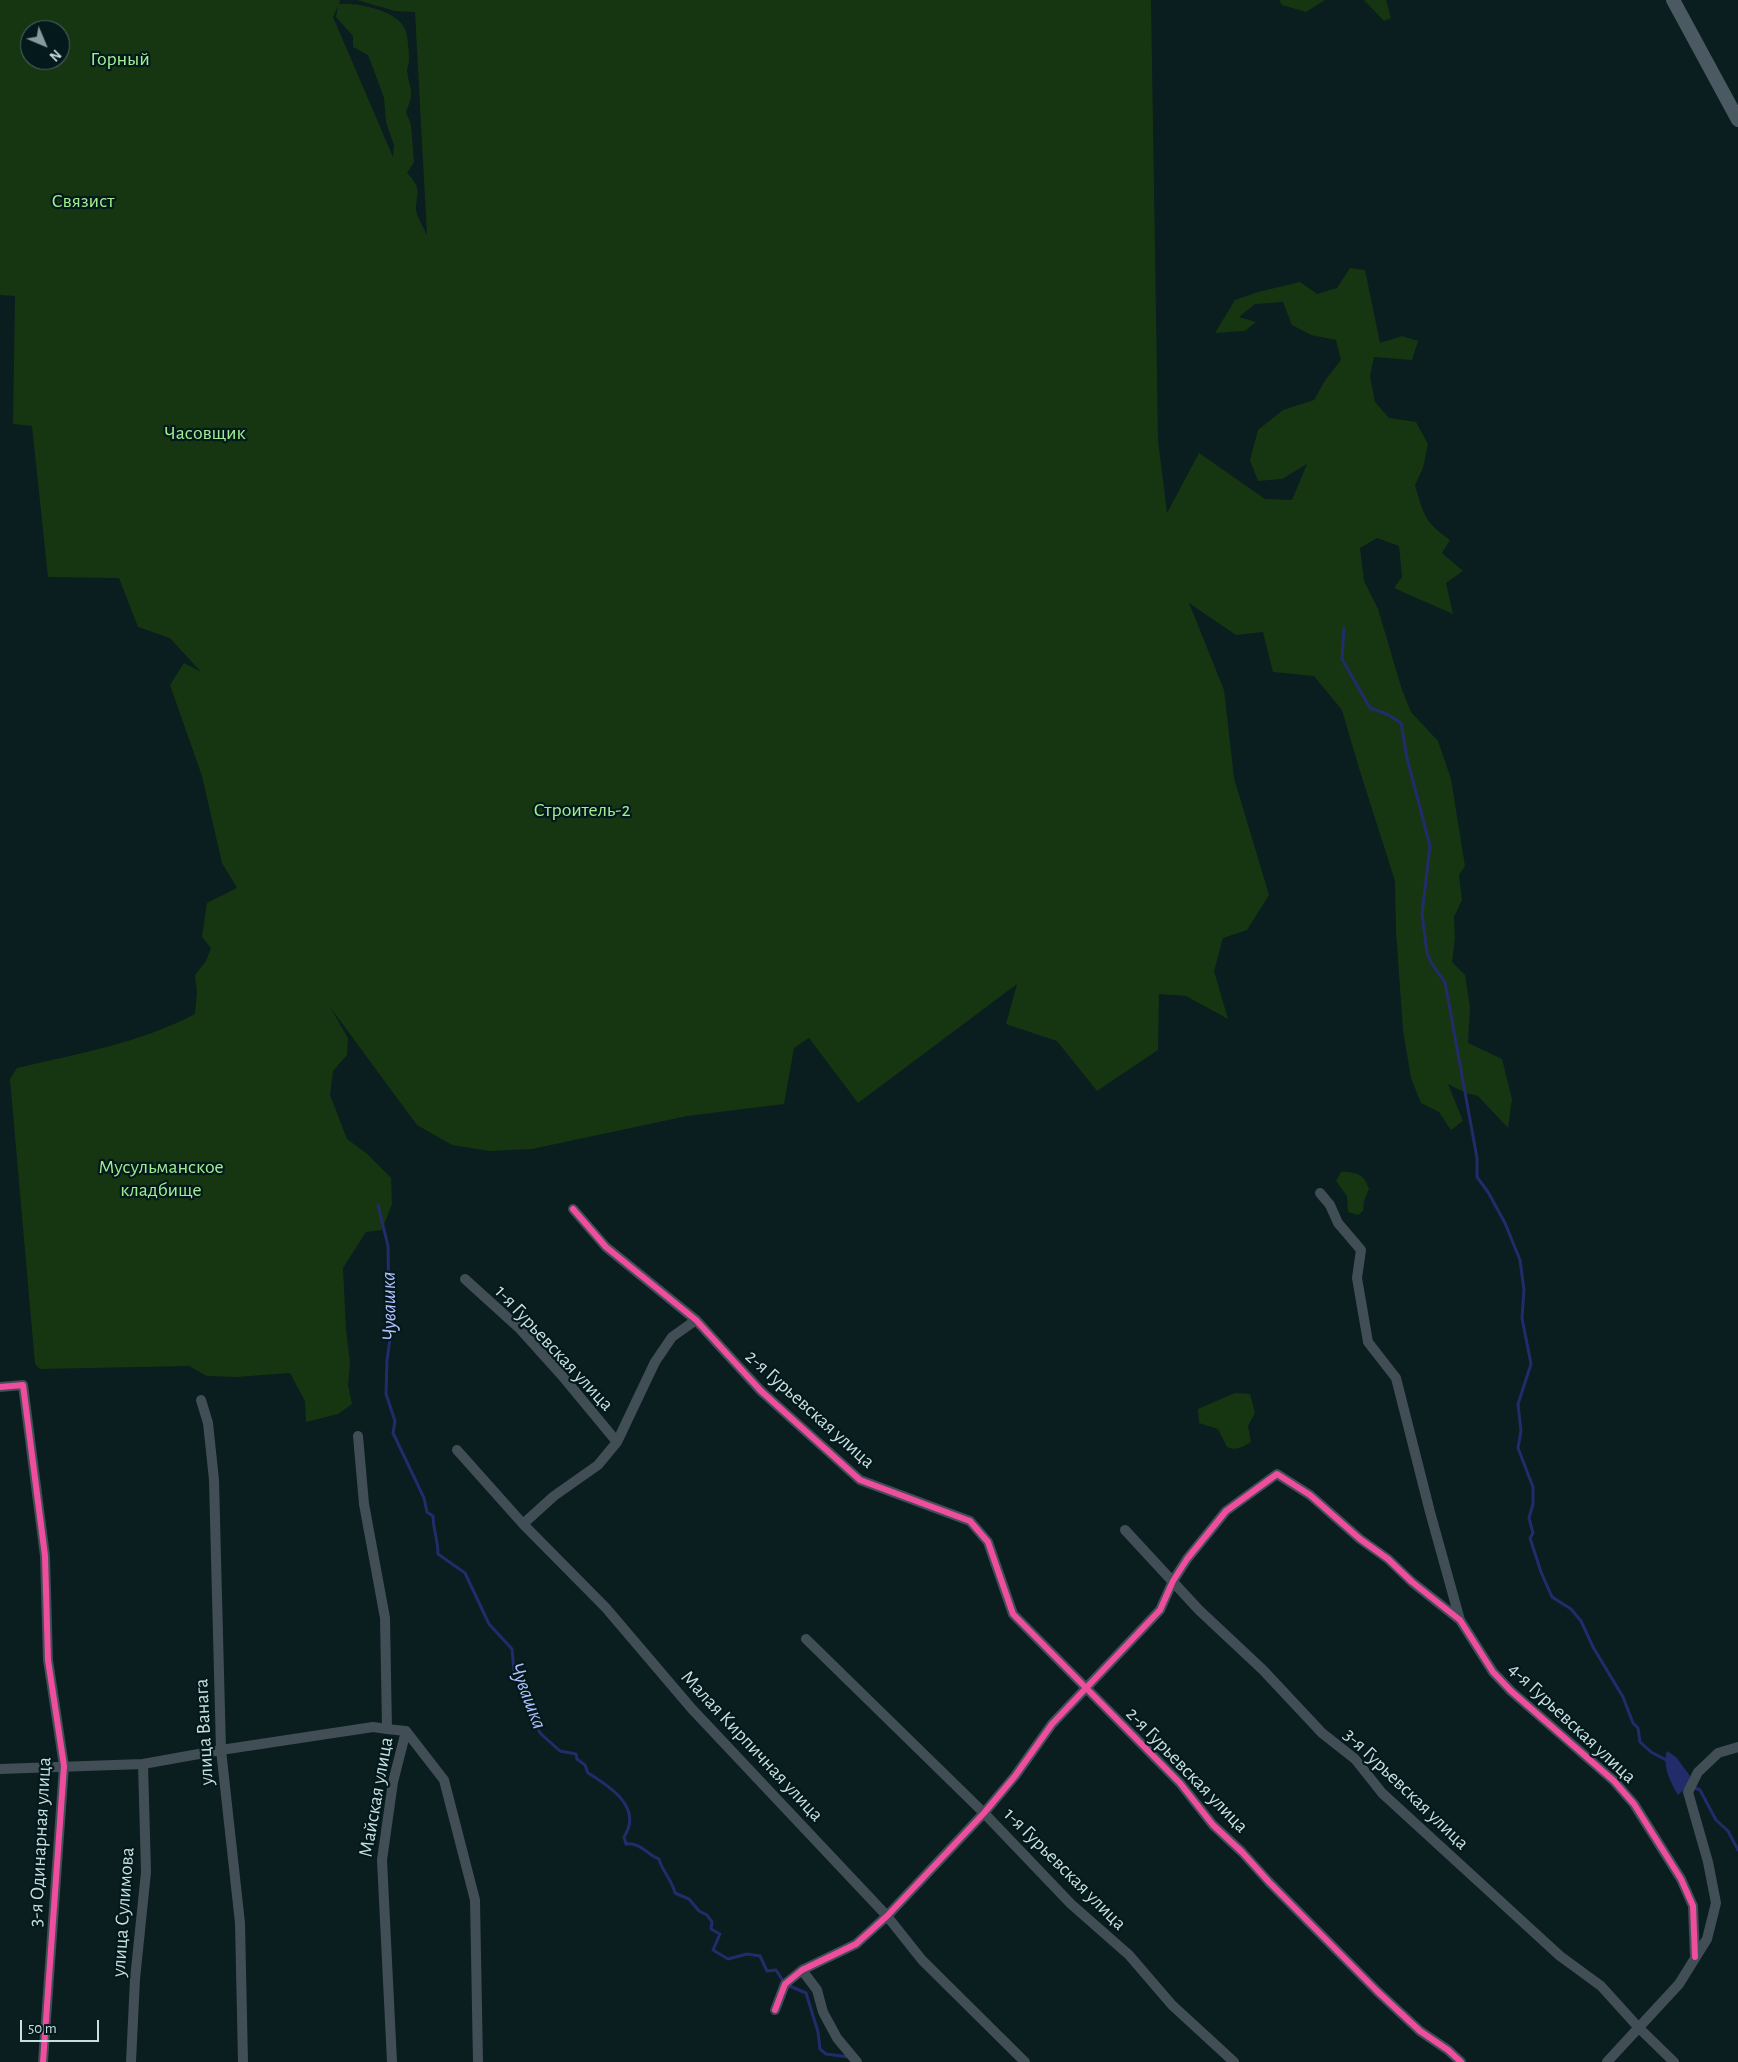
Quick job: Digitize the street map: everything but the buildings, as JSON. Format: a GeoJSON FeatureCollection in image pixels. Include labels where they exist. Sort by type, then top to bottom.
{"type":"FeatureCollection","features":[{"type":"Feature","properties":{"kind":"main road"},"geometry":{"type":"LineString","coordinates":[[1673,0],[1738,120]]}},
{"type":"Feature","properties":{"kind":"street"},"geometry":{"type":"LineString","coordinates":[[1320,1193],[1330,1206],[1338,1223],[1361,1250],[1357,1278],[1368,1342],[1396,1378],[1460,1620]]}},
{"type":"Feature","properties":{"kind":"street","name":"2-я Гурьевская улица"},"geometry":{"type":"LineString","coordinates":[[573,1209],[606,1248],[696,1320],[761,1391],[860,1480],[970,1521],[988,1542],[1013,1614],[1180,1783],[1213,1825],[1242,1852],[1269,1882],[1377,1991],[1420,2031],[1448,2050],[1460,2062]]}},
{"type":"Feature","properties":{"kind":"street","name":"1-я Гурьевская улица"},"geometry":{"type":"LineString","coordinates":[[464,1279],[519,1328],[564,1378],[616,1442]]}},
{"type":"Feature","properties":{"kind":"street"},"geometry":{"type":"LineString","coordinates":[[523,1524],[554,1496],[598,1465],[616,1442],[660,1356],[672,1337],[696,1320]]}},
{"type":"Feature","properties":{"kind":"street","name":"3-я Одинарная улица"},"geometry":{"type":"LineString","coordinates":[[0,1387],[23,1385],[45,1556],[48,1660],[64,1766],[43,2062]]}},
{"type":"Feature","properties":{"kind":"street","name":"улица Ванага"},"geometry":{"type":"LineString","coordinates":[[201,1400],[208,1423],[214,1480],[221,1750],[240,1923],[243,2062]]}},
{"type":"Feature","properties":{"kind":"street","name":"Майская улица"},"geometry":{"type":"LineString","coordinates":[[358,1436],[364,1504],[386,1618],[387,1729],[406,1731],[393,1782],[382,1860],[392,2062]]}},
{"type":"Feature","properties":{"kind":"street","name":"Малая Кирпичная улица"},"geometry":{"type":"LineString","coordinates":[[456,1450],[523,1524],[606,1608],[692,1708],[887,1916],[922,1960],[1025,2062]]}},
{"type":"Feature","properties":{"kind":"street","name":"4-я Гурьевская улица"},"geometry":{"type":"LineString","coordinates":[[1173,1581],[1187,1559],[1226,1511],[1277,1474],[1310,1495],[1360,1539],[1388,1559],[1412,1582],[1460,1620],[1493,1672],[1558,1734],[1614,1781],[1634,1804],[1681,1879],[1693,1906],[1695,1957]]}},
{"type":"Feature","properties":{"kind":"street","name":"3-я Гурьевская улица"},"geometry":{"type":"LineString","coordinates":[[1125,1530],[1199,1610],[1264,1670],[1322,1734],[1355,1760],[1382,1793],[1560,1956],[1601,1986],[1639,2028],[1674,2062]]}},
{"type":"Feature","properties":{"kind":"street"},"geometry":{"type":"LineString","coordinates":[[775,2010],[785,1984],[802,1970],[856,1944],[887,1916],[984,1813],[1015,1776],[1052,1724],[1160,1610],[1173,1581]]}},
{"type":"Feature","properties":{"kind":"street","name":"1-я Гурьевская улица"},"geometry":{"type":"LineString","coordinates":[[806,1639],[984,1813],[1071,1904],[1129,1955],[1172,2005],[1234,2062]]}},
{"type":"Feature","properties":{"kind":"street"},"geometry":{"type":"LineString","coordinates":[[0,1769],[143,1764],[373,1727],[387,1729]]}},
{"type":"Feature","properties":{"kind":"street"},"geometry":{"type":"LineString","coordinates":[[406,1731],[444,1780],[475,1900],[478,2062]]}},
{"type":"Feature","properties":{"kind":"street"},"geometry":{"type":"LineString","coordinates":[[1607,2062],[1679,1984],[1707,1939],[1716,1903],[1708,1862],[1688,1792],[1698,1772],[1718,1753],[1738,1746]]}},
{"type":"Feature","properties":{"kind":"street","name":"улица Сулимова"},"geometry":{"type":"LineString","coordinates":[[131,2062],[135,1979],[146,1872],[143,1764]]}},
{"type":"Feature","properties":{"kind":"street"},"geometry":{"type":"LineString","coordinates":[[802,1970],[817,1990],[823,2012],[838,2038],[856,2062]]}},
{"type":"Feature","properties":{"kind":"green space"},"geometry":{"type":"Polygon","coordinates":[[[0,0],[340,0],[339,4],[355,4],[385,12],[401,22],[407,36],[409,61],[407,71],[411,95],[406,112],[411,125],[414,162],[407,173],[417,186],[416,212],[427,235],[415,12],[395,11],[357,0],[1151,0],[1158,440],[1167,513],[1199,453],[1265,499],[1292,500],[1307,464],[1282,479],[1258,481],[1250,460],[1258,430],[1283,410],[1314,400],[1326,379],[1341,360],[1336,340],[1311,335],[1292,325],[1283,302],[1255,304],[1239,317],[1256,322],[1245,331],[1215,333],[1235,300],[1258,292],[1300,282],[1317,294],[1337,288],[1350,268],[1365,270],[1380,343],[1402,336],[1418,341],[1412,360],[1374,357],[1370,376],[1375,402],[1389,418],[1416,422],[1428,444],[1423,468],[1415,485],[1426,517],[1435,528],[1450,540],[1442,553],[1463,571],[1446,583],[1453,614],[1394,588],[1402,577],[1399,546],[1377,538],[1360,548],[1364,581],[1378,609],[1402,690],[1411,712],[1438,741],[1451,779],[1465,866],[1459,875],[1462,900],[1454,917],[1455,938],[1452,962],[1465,975],[1470,1007],[1468,1043],[1502,1059],[1512,1099],[1508,1128],[1478,1096],[1466,1093],[1448,1084],[1463,1121],[1451,1130],[1439,1112],[1421,1103],[1411,1078],[1403,1030],[1396,931],[1395,881],[1342,710],[1314,676],[1273,672],[1263,632],[1236,635],[1189,603],[1224,690],[1234,778],[1269,895],[1247,930],[1223,938],[1214,971],[1228,1019],[1186,996],[1159,994],[1158,1050],[1097,1091],[1057,1041],[1006,1024],[1017,984],[858,1103],[809,1038],[794,1048],[784,1104],[687,1116],[532,1149],[489,1151],[452,1145],[417,1125],[330,1007],[348,1038],[347,1055],[333,1071],[330,1095],[347,1139],[366,1153],[391,1178],[392,1204],[382,1230],[366,1232],[343,1268],[346,1330],[350,1363],[348,1385],[352,1404],[338,1414],[306,1422],[305,1401],[290,1373],[237,1377],[207,1376],[189,1366],[40,1369],[35,1364],[10,1079],[17,1068],[130,1040],[152,1033],[195,1014],[197,993],[195,975],[206,961],[211,948],[202,937],[207,903],[237,888],[222,863],[202,776],[170,685],[184,663],[201,672],[170,638],[138,627],[119,578],[48,577],[32,426],[13,424],[15,296],[0,295],[0,0]],[[338,6],[333,17],[393,157],[394,145],[386,122],[384,98],[368,55],[353,47],[353,36],[336,17],[338,6]]]}},
{"type":"Feature","properties":{"kind":"green space"},"geometry":{"type":"Polygon","coordinates":[[[1279,0],[1325,0],[1306,12],[1282,5],[1279,0]]]}},
{"type":"Feature","properties":{"kind":"green space"},"geometry":{"type":"Polygon","coordinates":[[[1364,0],[1386,0],[1391,18],[1384,21],[1364,0]]]}},
{"type":"Feature","properties":{"kind":"green space"},"geometry":{"type":"Polygon","coordinates":[[[1341,1172],[1359,1175],[1365,1180],[1369,1189],[1364,1201],[1363,1211],[1358,1215],[1348,1212],[1347,1196],[1336,1181],[1341,1172]]]}},
{"type":"Feature","properties":{"kind":"green space"},"geometry":{"type":"Polygon","coordinates":[[[1235,1393],[1250,1394],[1255,1413],[1248,1426],[1251,1442],[1234,1449],[1227,1447],[1218,1429],[1199,1423],[1198,1409],[1235,1393]]]}},
{"type":"Feature","properties":{"kind":"shaded area"},"geometry":{"type":"Polygon","coordinates":[[[1667,1751],[1676,1757],[1690,1776],[1687,1787],[1678,1795],[1666,1768],[1667,1751]]]}},
{"type":"Feature","properties":{"kind":"waterway"},"geometry":{"type":"LineString","coordinates":[[1344,628],[1342,659],[1370,708],[1387,714],[1401,723],[1407,758],[1430,846],[1422,914],[1427,953],[1432,964],[1445,982],[1477,1158],[1477,1177],[1488,1192],[1505,1223],[1520,1260],[1524,1290],[1522,1318],[1531,1364],[1518,1404],[1521,1431],[1518,1448],[1533,1487],[1533,1504],[1529,1518],[1533,1533],[1530,1538],[1541,1572],[1552,1597],[1571,1609],[1581,1621],[1593,1647],[1623,1697],[1633,1723],[1638,1728],[1640,1742],[1651,1752],[1668,1761]]}},
{"type":"Feature","properties":{"kind":"waterway","name":"Чувашка"},"geometry":{"type":"LineString","coordinates":[[378,1205],[388,1246],[389,1305],[392,1325],[387,1360],[386,1394],[395,1421],[393,1433],[424,1498],[427,1512],[433,1516],[438,1554],[465,1573],[489,1624],[512,1649],[514,1671],[533,1722],[541,1734],[560,1751],[576,1754],[577,1759],[585,1765],[588,1773],[622,1799],[630,1817],[629,1826],[624,1837],[626,1844],[636,1845],[659,1859],[675,1893],[689,1899],[699,1911],[707,1915],[712,1922],[711,1929],[720,1934],[713,1950],[728,1959],[747,1954],[760,1956],[767,1971],[776,1970],[785,1984],[806,1993],[818,2032],[820,2049],[826,2054],[849,2057]]}},
{"type":"Feature","properties":{"kind":"waterway"},"geometry":{"type":"LineString","coordinates":[[1693,1787],[1700,1790],[1716,1820],[1728,1831],[1738,1850]]}},
{"type":"Feature","properties":{"kind":"cycle path"},"geometry":{"type":"LineString","coordinates":[[573,1209],[606,1247],[696,1320],[761,1391],[860,1480],[970,1521],[988,1542],[1013,1614],[1180,1783],[1213,1825],[1242,1852],[1269,1882],[1377,1991],[1420,2031],[1448,2050],[1461,2062]]}},
{"type":"Feature","properties":{"kind":"cycle path"},"geometry":{"type":"LineString","coordinates":[[0,1387],[23,1385],[45,1556],[48,1660],[64,1766],[43,2062]]}},
{"type":"Feature","properties":{"kind":"cycle path"},"geometry":{"type":"LineString","coordinates":[[775,2010],[785,1984],[802,1970],[856,1944],[887,1916],[984,1813],[1015,1776],[1052,1724],[1160,1610],[1173,1581],[1187,1559],[1226,1511],[1277,1474],[1310,1495],[1360,1539],[1388,1559],[1412,1582],[1460,1620],[1493,1672],[1511,1691],[1614,1781],[1634,1804],[1681,1879],[1693,1906],[1695,1957]]}},
{"type":"Feature","properties":{"kind":"park label","name":"Горный"},"geometry":{"type":"Point","coordinates":[120,59]}},
{"type":"Feature","properties":{"kind":"park label","name":"Связист"},"geometry":{"type":"Point","coordinates":[83,201]}},
{"type":"Feature","properties":{"kind":"park label","name":"Часовщик"},"geometry":{"type":"Point","coordinates":[205,433]}},
{"type":"Feature","properties":{"kind":"park label","name":"Строитель-2"},"geometry":{"type":"Point","coordinates":[582,810]}},
{"type":"Feature","properties":{"kind":"park label","name":"Мусульманское кладбище"},"geometry":{"type":"Point","coordinates":[161,1178]}}]}
